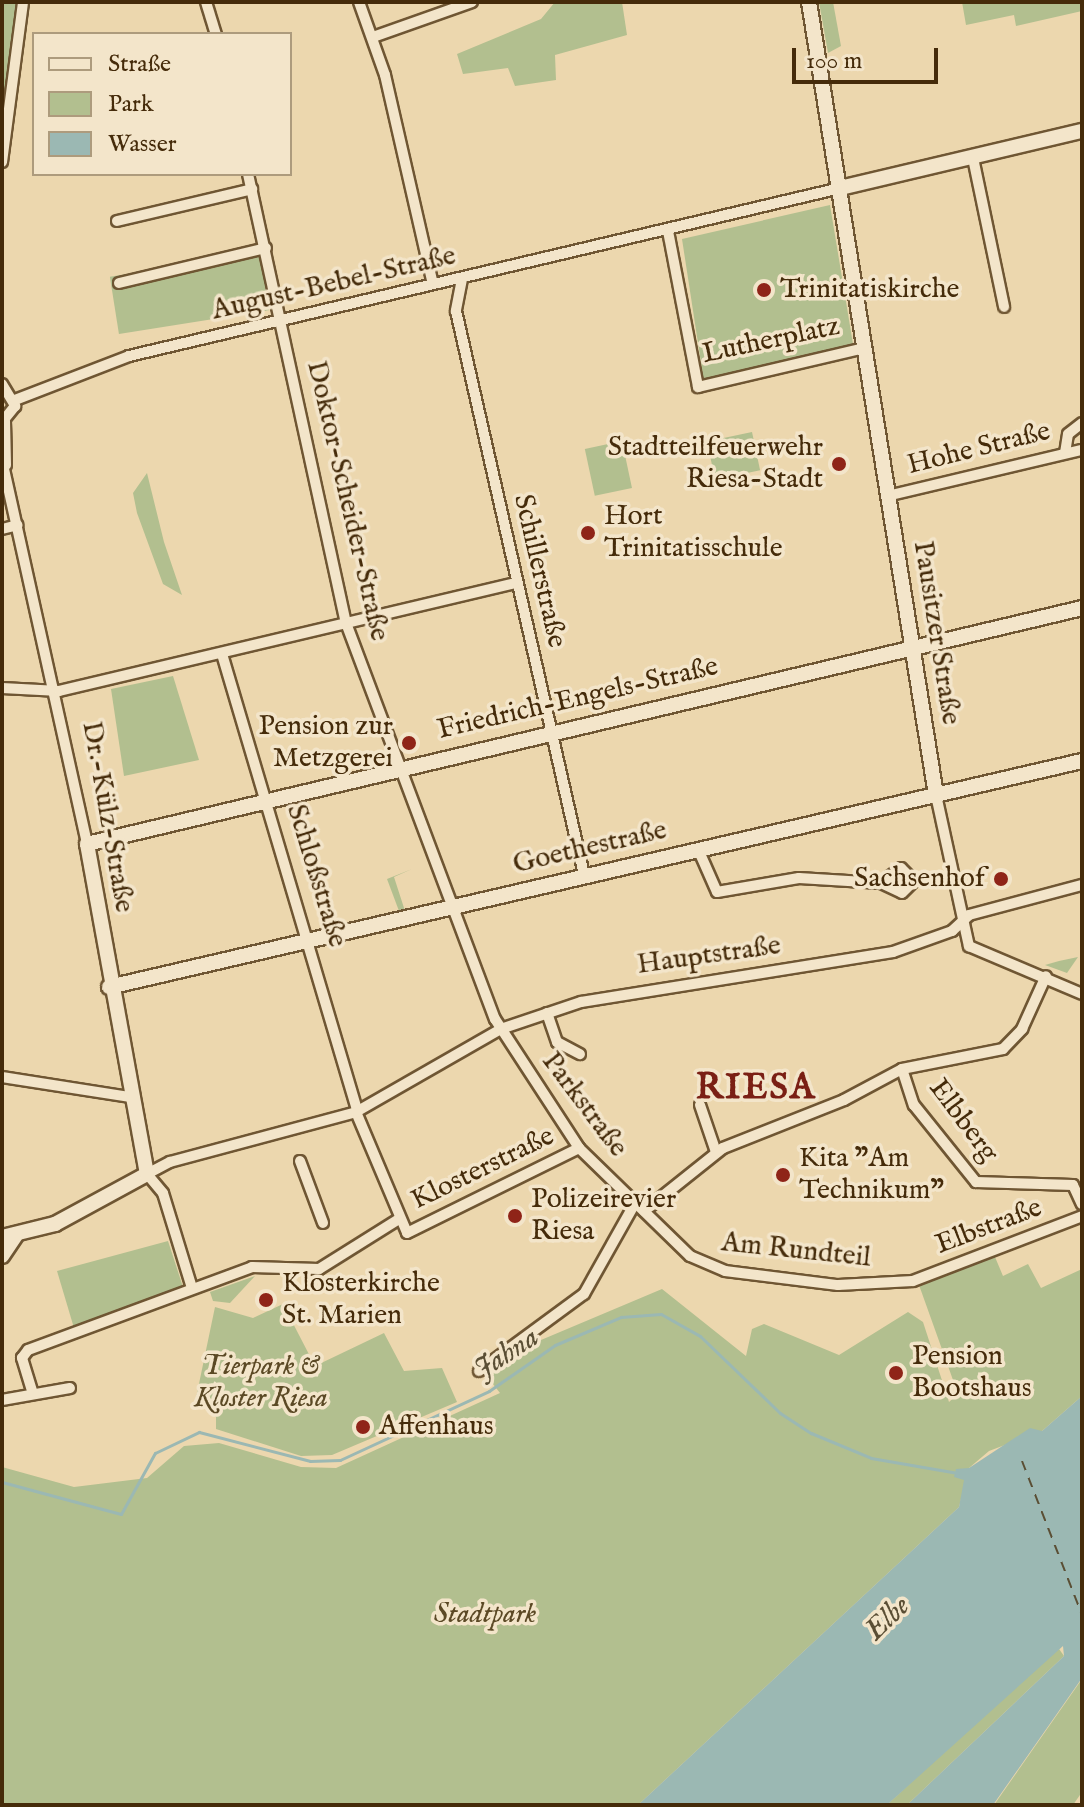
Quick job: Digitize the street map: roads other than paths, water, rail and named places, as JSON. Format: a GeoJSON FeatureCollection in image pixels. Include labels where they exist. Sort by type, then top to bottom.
{"type":"FeatureCollection","features":[{"type":"Feature","properties":{"kind":"main road"},"geometry":{"type":"LineString","coordinates":[[809,2],[840,188],[1082,131]]}},
{"type":"Feature","properties":{"kind":"main road","name":"Lutherplatz"},"geometry":{"type":"LineString","coordinates":[[840,188],[864,348]]}},
{"type":"Feature","properties":{"kind":"main road","name":"Pausitzer Straße"},"geometry":{"type":"LineString","coordinates":[[864,348],[936,795]]}},
{"type":"Feature","properties":{"kind":"main road","name":"Friedrich-Engels-Straße"},"geometry":{"type":"LineString","coordinates":[[87,844],[396,767],[1082,608]]}},
{"type":"Feature","properties":{"kind":"main road","name":"Goethestraße"},"geometry":{"type":"LineString","coordinates":[[109,987],[1082,761]]}},
{"type":"Feature","properties":{"kind":"main road","name":"Dr.-Külz-Straße"},"geometry":{"type":"LineString","coordinates":[[87,844],[109,987],[147,1174]]}},
{"type":"Feature","properties":{"kind":"main road"},"geometry":{"type":"LineString","coordinates":[[2,1256],[9,1236],[75,1215],[147,1174]]}},
{"type":"Feature","properties":{"kind":"street"},"geometry":{"type":"LineString","coordinates":[[2,162],[5,114],[23,2]]}},
{"type":"Feature","properties":{"kind":"street"},"geometry":{"type":"LineString","coordinates":[[206,2],[215,32]]}},
{"type":"Feature","properties":{"kind":"street"},"geometry":{"type":"LineString","coordinates":[[359,2],[373,37],[401,141],[433,284]]}},
{"type":"Feature","properties":{"kind":"street"},"geometry":{"type":"LineString","coordinates":[[373,37],[472,2]]}},
{"type":"Feature","properties":{"kind":"street"},"geometry":{"type":"LineString","coordinates":[[973,158],[1004,307]]}},
{"type":"Feature","properties":{"kind":"street","name":"Doktor-Scheider-Straße"},"geometry":{"type":"LineString","coordinates":[[249,176],[282,318],[346,623],[396,767],[501,1029]]}},
{"type":"Feature","properties":{"kind":"street"},"geometry":{"type":"LineString","coordinates":[[668,231],[840,188]]}},
{"type":"Feature","properties":{"kind":"street"},"geometry":{"type":"LineString","coordinates":[[117,221],[252,189]]}},
{"type":"Feature","properties":{"kind":"street","name":"August-Bebel-Straße"},"geometry":{"type":"LineString","coordinates":[[15,400],[129,356],[282,318],[668,231]]}},
{"type":"Feature","properties":{"kind":"street","name":"Lutherplatz"},"geometry":{"type":"LineString","coordinates":[[668,231],[698,387],[864,348]]}},
{"type":"Feature","properties":{"kind":"street"},"geometry":{"type":"LineString","coordinates":[[119,283],[266,248]]}},
{"type":"Feature","properties":{"kind":"street","name":"Schillerstraße"},"geometry":{"type":"LineString","coordinates":[[462,279],[456,311],[515,583],[584,875]]}},
{"type":"Feature","properties":{"kind":"street"},"geometry":{"type":"LineString","coordinates":[[2,384],[15,400],[4,422]]}},
{"type":"Feature","properties":{"kind":"street","name":"Dr.-Külz-Straße"},"geometry":{"type":"LineString","coordinates":[[4,422],[4,466],[59,691],[87,844]]}},
{"type":"Feature","properties":{"kind":"street"},"geometry":{"type":"LineString","coordinates":[[1065,453],[1068,434],[1082,423]]}},
{"type":"Feature","properties":{"kind":"street","name":"Hohe Straße"},"geometry":{"type":"LineString","coordinates":[[887,496],[1082,450]]}},
{"type":"Feature","properties":{"kind":"street"},"geometry":{"type":"LineString","coordinates":[[2,529],[18,525]]}},
{"type":"Feature","properties":{"kind":"street"},"geometry":{"type":"LineString","coordinates":[[2,688],[59,691],[515,583]]}},
{"type":"Feature","properties":{"kind":"street","name":"Schloßstraße"},"geometry":{"type":"LineString","coordinates":[[222,654],[356,1090],[356,1112],[407,1233]]}},
{"type":"Feature","properties":{"kind":"street","name":"Pausitzer Straße"},"geometry":{"type":"LineString","coordinates":[[936,795],[960,925]]}},
{"type":"Feature","properties":{"kind":"street"},"geometry":{"type":"LineString","coordinates":[[698,849],[717,892],[799,878],[881,883]]}},
{"type":"Feature","properties":{"kind":"street","name":"Hauptstraße"},"geometry":{"type":"LineString","coordinates":[[147,1174],[193,1154],[356,1112],[501,1029],[547,1013],[612,995],[893,952],[960,925],[969,915],[1082,885]]}},
{"type":"Feature","properties":{"kind":"street"},"geometry":{"type":"LineString","coordinates":[[960,925],[977,953],[1046,976],[1082,994]]}},
{"type":"Feature","properties":{"kind":"street"},"geometry":{"type":"LineString","coordinates":[[644,1211],[716,1152],[902,1069],[1003,1049],[1022,1029],[1046,976]]}},
{"type":"Feature","properties":{"kind":"street"},"geometry":{"type":"LineString","coordinates":[[547,1013],[557,1042],[580,1054]]}},
{"type":"Feature","properties":{"kind":"street","name":"Parkstraße"},"geometry":{"type":"LineString","coordinates":[[501,1029],[579,1148],[634,1205],[644,1211]]}},
{"type":"Feature","properties":{"kind":"street","name":"Elbberg"},"geometry":{"type":"LineString","coordinates":[[902,1069],[914,1105],[976,1182],[1073,1185],[1082,1204]]}},
{"type":"Feature","properties":{"kind":"street"},"geometry":{"type":"LineString","coordinates":[[2,1077],[130,1097]]}},
{"type":"Feature","properties":{"kind":"street"},"geometry":{"type":"LineString","coordinates":[[700,1105],[716,1152]]}},
{"type":"Feature","properties":{"kind":"street","name":"Klosterstraße"},"geometry":{"type":"LineString","coordinates":[[407,1233],[579,1148]]}},
{"type":"Feature","properties":{"kind":"street"},"geometry":{"type":"LineString","coordinates":[[300,1161],[323,1223]]}},
{"type":"Feature","properties":{"kind":"street"},"geometry":{"type":"LineString","coordinates":[[147,1174],[163,1193],[192,1288]]}},
{"type":"Feature","properties":{"kind":"street"},"geometry":{"type":"LineString","coordinates":[[479,1371],[584,1294],[634,1205]]}},
{"type":"Feature","properties":{"kind":"street","name":"Am Rundteil"},"geometry":{"type":"LineString","coordinates":[[644,1211],[708,1267],[873,1285],[913,1281]]}},
{"type":"Feature","properties":{"kind":"street","name":"Elbstraße"},"geometry":{"type":"LineString","coordinates":[[913,1281],[1082,1216]]}},
{"type":"Feature","properties":{"kind":"street"},"geometry":{"type":"LineString","coordinates":[[33,1394],[22,1353],[252,1267],[319,1269],[399,1219]]}},
{"type":"Feature","properties":{"kind":"street"},"geometry":{"type":"LineString","coordinates":[[2,1400],[70,1388]]}},
{"type":"Feature","properties":{"kind":"water","name":"Elbe"},"geometry":{"type":"Polygon","coordinates":[[[1082,1396],[1082,1678],[993,1805],[907,1805],[1064,1656],[1063,1646],[887,1805],[638,1805],[959,1507],[964,1480],[954,1477],[956,1469],[969,1468],[1030,1428],[1042,1431],[1082,1396]]]}},
{"type":"Feature","properties":{"kind":"waterway","name":"Jahna"},"geometry":{"type":"LineString","coordinates":[[2,1482],[121,1514],[155,1453],[199,1432],[310,1461],[340,1460],[489,1391],[555,1345],[621,1317],[661,1314],[700,1336],[780,1413],[811,1433],[871,1458],[958,1473]]}},
{"type":"Feature","properties":{"kind":"place","name":"Trinitatiskirche"},"geometry":{"type":"Point","coordinates":[764,290]}},
{"type":"Feature","properties":{"kind":"place","name":"Stadtteilfeuerwehr Riesa-Stadt"},"geometry":{"type":"Point","coordinates":[839,464]}},
{"type":"Feature","properties":{"kind":"place","name":"Hort Trinitatisschule"},"geometry":{"type":"Point","coordinates":[588,533]}},
{"type":"Feature","properties":{"kind":"place","name":"Pension zur Metzgerei"},"geometry":{"type":"Point","coordinates":[409,743]}},
{"type":"Feature","properties":{"kind":"place","name":"Sachsenhof"},"geometry":{"type":"Point","coordinates":[1001,879]}},
{"type":"Feature","properties":{"kind":"place","name":"Kita \"Am Technikum\""},"geometry":{"type":"Point","coordinates":[783,1175]}},
{"type":"Feature","properties":{"kind":"place","name":"Polizeirevier Riesa"},"geometry":{"type":"Point","coordinates":[515,1216]}},
{"type":"Feature","properties":{"kind":"place","name":"Klosterkirche St. Marien"},"geometry":{"type":"Point","coordinates":[266,1300]}},
{"type":"Feature","properties":{"kind":"place","name":"Pension Bootshaus"},"geometry":{"type":"Point","coordinates":[896,1373]}},
{"type":"Feature","properties":{"kind":"place","name":"Affenhaus"},"geometry":{"type":"Point","coordinates":[363,1427]}},
{"type":"Feature","properties":{"kind":"district","name":"RIESA"},"geometry":{"type":"Point","coordinates":[756,1089]}},
{"type":"Feature","properties":{"kind":"park label","name":"Tierpark & Kloster Riesa"},"geometry":{"type":"Point","coordinates":[261,1383]}},
{"type":"Feature","properties":{"kind":"park label","name":"Stadtpark"},"geometry":{"type":"Point","coordinates":[485,1615]}}]}
